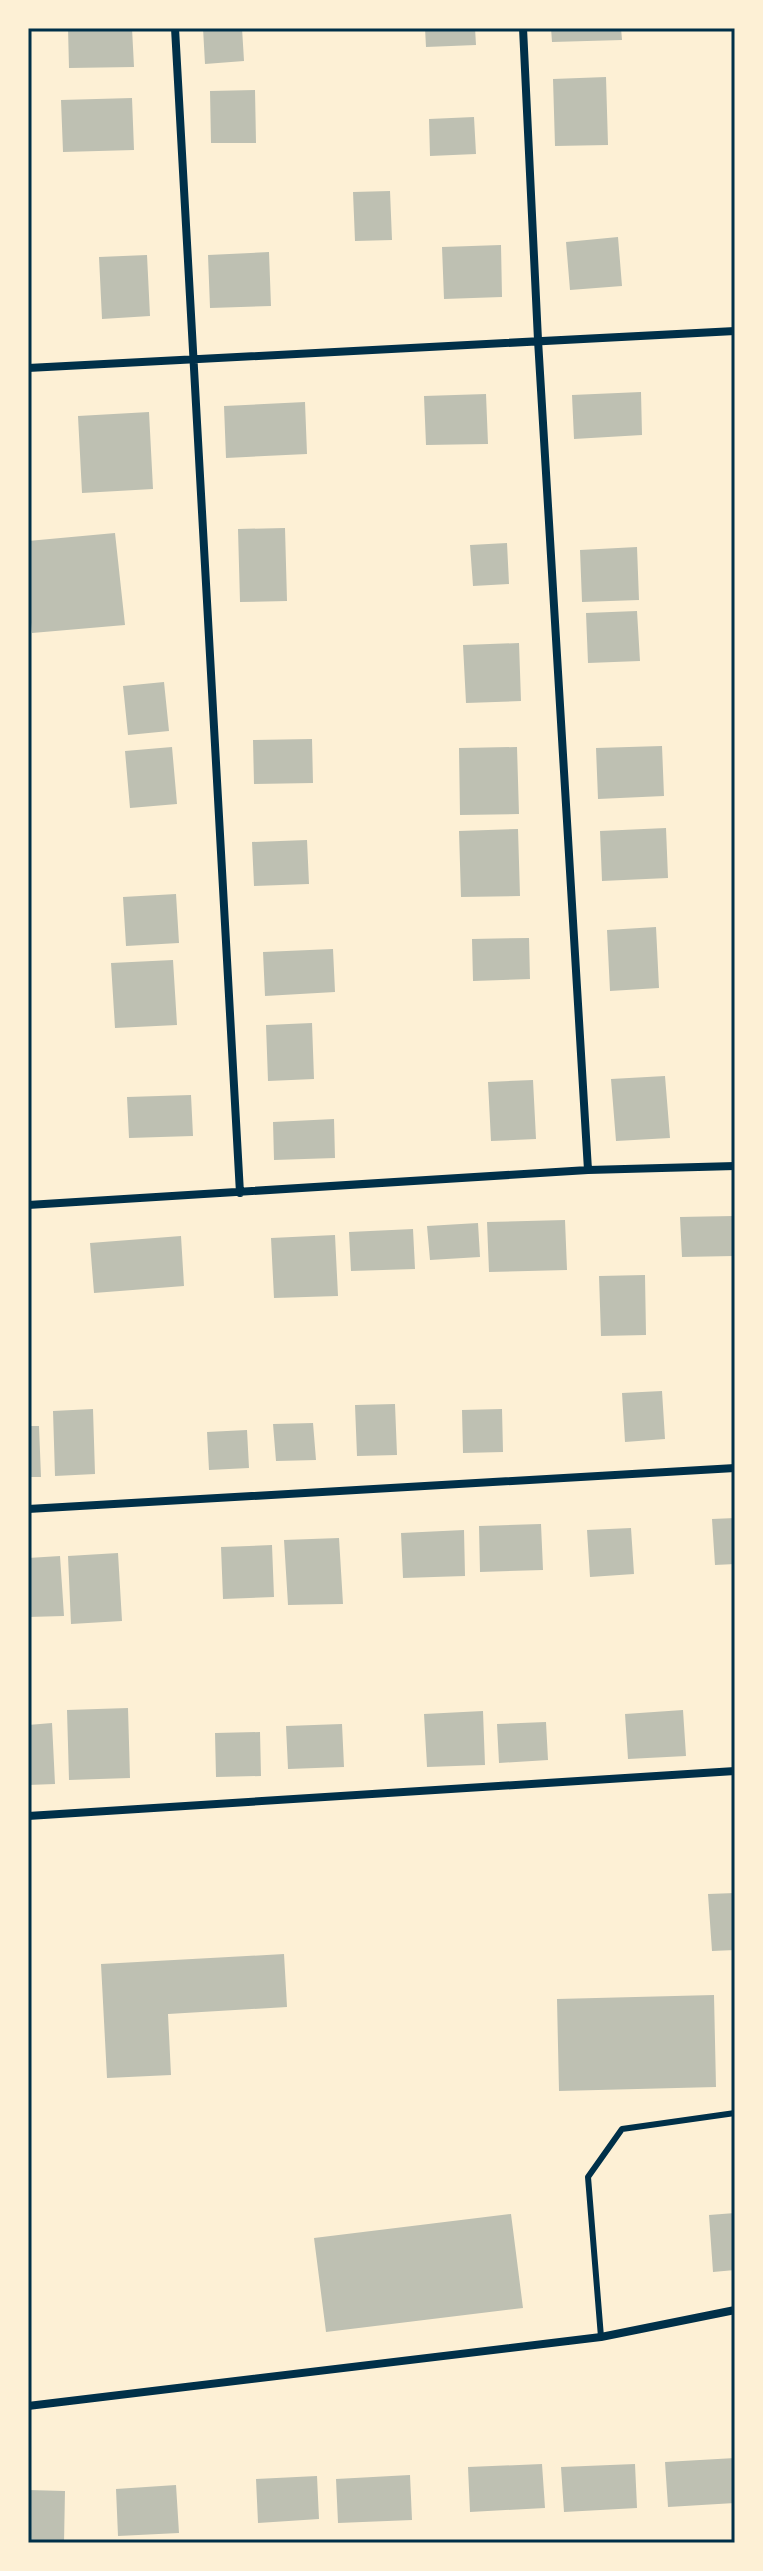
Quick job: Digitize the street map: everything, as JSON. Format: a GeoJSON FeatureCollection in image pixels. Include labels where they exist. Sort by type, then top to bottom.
{"type":"FeatureCollection","features":[{"type":"Feature","properties":{"kind":"street"},"geometry":{"type":"LineString","coordinates":[[175,28],[240,1193]]}},
{"type":"Feature","properties":{"kind":"street"},"geometry":{"type":"LineString","coordinates":[[523,28],[538,340],[588,1170]]}},
{"type":"Feature","properties":{"kind":"street"},"geometry":{"type":"LineString","coordinates":[[28,368],[735,331]]}},
{"type":"Feature","properties":{"kind":"street"},"geometry":{"type":"LineString","coordinates":[[28,1205],[588,1170],[735,1166]]}},
{"type":"Feature","properties":{"kind":"street"},"geometry":{"type":"LineString","coordinates":[[28,1509],[735,1468]]}},
{"type":"Feature","properties":{"kind":"street"},"geometry":{"type":"LineString","coordinates":[[28,1816],[735,1771]]}},
{"type":"Feature","properties":{"kind":"street"},"geometry":{"type":"LineString","coordinates":[[28,2406],[601,2337],[735,2310]]}},
{"type":"Feature","properties":{"kind":"lane"},"geometry":{"type":"LineString","coordinates":[[601,2337],[588,2177],[622,2129],[735,2113]]}},
{"type":"Feature","properties":{"kind":"building"},"geometry":{"type":"Polygon","coordinates":[[[68,28],[132,28],[134,67],[69,68],[68,28]]]}},
{"type":"Feature","properties":{"kind":"building"},"geometry":{"type":"Polygon","coordinates":[[[203,28],[242,28],[244,61],[205,64],[203,28]]]}},
{"type":"Feature","properties":{"kind":"building"},"geometry":{"type":"Polygon","coordinates":[[[425,28],[475,28],[476,45],[426,47],[425,28]]]}},
{"type":"Feature","properties":{"kind":"building"},"geometry":{"type":"Polygon","coordinates":[[[551,28],[621,28],[622,40],[552,42],[551,28]]]}},
{"type":"Feature","properties":{"kind":"building"},"geometry":{"type":"Polygon","coordinates":[[[606,77],[608,145],[555,146],[553,79],[606,77]]]}},
{"type":"Feature","properties":{"kind":"building"},"geometry":{"type":"Polygon","coordinates":[[[255,90],[256,143],[211,143],[210,91],[255,90]]]}},
{"type":"Feature","properties":{"kind":"building"},"geometry":{"type":"Polygon","coordinates":[[[132,98],[134,150],[63,152],[61,100],[132,98]]]}},
{"type":"Feature","properties":{"kind":"building"},"geometry":{"type":"Polygon","coordinates":[[[474,117],[476,154],[430,156],[429,119],[474,117]]]}},
{"type":"Feature","properties":{"kind":"building"},"geometry":{"type":"Polygon","coordinates":[[[390,191],[392,240],[355,241],[353,192],[390,191]]]}},
{"type":"Feature","properties":{"kind":"building"},"geometry":{"type":"Polygon","coordinates":[[[618,237],[622,286],[570,290],[566,242],[618,237]]]}},
{"type":"Feature","properties":{"kind":"building"},"geometry":{"type":"Polygon","coordinates":[[[501,245],[502,297],[444,299],[442,247],[501,245]]]}},
{"type":"Feature","properties":{"kind":"building"},"geometry":{"type":"Polygon","coordinates":[[[269,252],[271,306],[210,308],[208,255],[269,252]]]}},
{"type":"Feature","properties":{"kind":"building"},"geometry":{"type":"Polygon","coordinates":[[[147,255],[150,316],[102,319],[99,257],[147,255]]]}},
{"type":"Feature","properties":{"kind":"building"},"geometry":{"type":"Polygon","coordinates":[[[641,392],[642,435],[574,439],[572,395],[641,392]]]}},
{"type":"Feature","properties":{"kind":"building"},"geometry":{"type":"Polygon","coordinates":[[[486,394],[488,444],[426,445],[424,396],[486,394]]]}},
{"type":"Feature","properties":{"kind":"building"},"geometry":{"type":"Polygon","coordinates":[[[305,402],[307,454],[226,458],[224,406],[305,402]]]}},
{"type":"Feature","properties":{"kind":"building"},"geometry":{"type":"Polygon","coordinates":[[[149,412],[153,489],[82,493],[78,416],[149,412]]]}},
{"type":"Feature","properties":{"kind":"building"},"geometry":{"type":"Polygon","coordinates":[[[285,528],[287,601],[240,602],[238,529],[285,528]]]}},
{"type":"Feature","properties":{"kind":"building"},"geometry":{"type":"Polygon","coordinates":[[[115,533],[125,625],[32,633],[28,541],[115,533]]]}},
{"type":"Feature","properties":{"kind":"building"},"geometry":{"type":"Polygon","coordinates":[[[507,543],[509,584],[473,586],[470,545],[507,543]]]}},
{"type":"Feature","properties":{"kind":"building"},"geometry":{"type":"Polygon","coordinates":[[[637,547],[639,600],[582,602],[580,550],[637,547]]]}},
{"type":"Feature","properties":{"kind":"building"},"geometry":{"type":"Polygon","coordinates":[[[637,611],[640,661],[588,663],[586,613],[637,611]]]}},
{"type":"Feature","properties":{"kind":"building"},"geometry":{"type":"Polygon","coordinates":[[[519,643],[521,701],[466,703],[463,645],[519,643]]]}},
{"type":"Feature","properties":{"kind":"building"},"geometry":{"type":"Polygon","coordinates":[[[164,682],[169,731],[128,735],[123,686],[164,682]]]}},
{"type":"Feature","properties":{"kind":"building"},"geometry":{"type":"Polygon","coordinates":[[[312,739],[313,783],[254,784],[253,740],[312,739]]]}},
{"type":"Feature","properties":{"kind":"building"},"geometry":{"type":"Polygon","coordinates":[[[662,746],[664,796],[598,799],[596,748],[662,746]]]}},
{"type":"Feature","properties":{"kind":"building"},"geometry":{"type":"Polygon","coordinates":[[[172,747],[177,804],[130,808],[125,751],[172,747]]]}},
{"type":"Feature","properties":{"kind":"building"},"geometry":{"type":"Polygon","coordinates":[[[517,747],[519,814],[460,815],[459,748],[517,747]]]}},
{"type":"Feature","properties":{"kind":"building"},"geometry":{"type":"Polygon","coordinates":[[[666,828],[668,878],[602,881],[600,831],[666,828]]]}},
{"type":"Feature","properties":{"kind":"building"},"geometry":{"type":"Polygon","coordinates":[[[518,829],[520,896],[461,897],[459,831],[518,829]]]}},
{"type":"Feature","properties":{"kind":"building"},"geometry":{"type":"Polygon","coordinates":[[[307,840],[309,884],[254,886],[252,842],[307,840]]]}},
{"type":"Feature","properties":{"kind":"building"},"geometry":{"type":"Polygon","coordinates":[[[176,894],[179,943],[126,946],[123,897],[176,894]]]}},
{"type":"Feature","properties":{"kind":"building"},"geometry":{"type":"Polygon","coordinates":[[[656,927],[659,988],[610,991],[607,930],[656,927]]]}},
{"type":"Feature","properties":{"kind":"building"},"geometry":{"type":"Polygon","coordinates":[[[529,938],[530,979],[473,981],[472,939],[529,938]]]}},
{"type":"Feature","properties":{"kind":"building"},"geometry":{"type":"Polygon","coordinates":[[[333,949],[335,992],[265,996],[263,952],[333,949]]]}},
{"type":"Feature","properties":{"kind":"building"},"geometry":{"type":"Polygon","coordinates":[[[173,960],[177,1025],[115,1028],[111,963],[173,960]]]}},
{"type":"Feature","properties":{"kind":"building"},"geometry":{"type":"Polygon","coordinates":[[[312,1023],[314,1079],[268,1081],[266,1025],[312,1023]]]}},
{"type":"Feature","properties":{"kind":"building"},"geometry":{"type":"Polygon","coordinates":[[[665,1076],[670,1138],[616,1141],[611,1079],[665,1076]]]}},
{"type":"Feature","properties":{"kind":"building"},"geometry":{"type":"Polygon","coordinates":[[[533,1080],[536,1139],[491,1141],[488,1082],[533,1080]]]}},
{"type":"Feature","properties":{"kind":"building"},"geometry":{"type":"Polygon","coordinates":[[[191,1095],[193,1136],[129,1138],[127,1097],[191,1095]]]}},
{"type":"Feature","properties":{"kind":"building"},"geometry":{"type":"Polygon","coordinates":[[[334,1119],[335,1158],[274,1160],[273,1122],[334,1119]]]}},
{"type":"Feature","properties":{"kind":"building"},"geometry":{"type":"Polygon","coordinates":[[[733,1216],[734,1256],[682,1257],[680,1217],[733,1216]]]}},
{"type":"Feature","properties":{"kind":"building"},"geometry":{"type":"Polygon","coordinates":[[[565,1220],[567,1270],[489,1272],[487,1222],[565,1220]]]}},
{"type":"Feature","properties":{"kind":"building"},"geometry":{"type":"Polygon","coordinates":[[[478,1223],[480,1257],[430,1260],[427,1226],[478,1223]]]}},
{"type":"Feature","properties":{"kind":"building"},"geometry":{"type":"Polygon","coordinates":[[[413,1229],[415,1269],[351,1271],[349,1232],[413,1229]]]}},
{"type":"Feature","properties":{"kind":"building"},"geometry":{"type":"Polygon","coordinates":[[[335,1235],[338,1296],[274,1298],[271,1238],[335,1235]]]}},
{"type":"Feature","properties":{"kind":"building"},"geometry":{"type":"Polygon","coordinates":[[[181,1236],[184,1286],[94,1293],[90,1243],[181,1236]]]}},
{"type":"Feature","properties":{"kind":"building"},"geometry":{"type":"Polygon","coordinates":[[[645,1275],[646,1335],[601,1336],[599,1276],[645,1275]]]}},
{"type":"Feature","properties":{"kind":"building"},"geometry":{"type":"Polygon","coordinates":[[[662,1391],[665,1439],[625,1442],[622,1393],[662,1391]]]}},
{"type":"Feature","properties":{"kind":"building"},"geometry":{"type":"Polygon","coordinates":[[[395,1404],[397,1455],[357,1456],[355,1405],[395,1404]]]}},
{"type":"Feature","properties":{"kind":"building"},"geometry":{"type":"Polygon","coordinates":[[[93,1409],[95,1474],[55,1476],[53,1411],[93,1409]]]}},
{"type":"Feature","properties":{"kind":"building"},"geometry":{"type":"Polygon","coordinates":[[[502,1409],[503,1452],[463,1453],[462,1410],[502,1409]]]}},
{"type":"Feature","properties":{"kind":"building"},"geometry":{"type":"Polygon","coordinates":[[[313,1423],[316,1460],[276,1461],[273,1424],[313,1423]]]}},
{"type":"Feature","properties":{"kind":"building"},"geometry":{"type":"Polygon","coordinates":[[[28,1426],[39,1426],[41,1477],[28,1477],[28,1426]]]}},
{"type":"Feature","properties":{"kind":"building"},"geometry":{"type":"Polygon","coordinates":[[[247,1430],[249,1468],[209,1470],[207,1432],[247,1430]]]}},
{"type":"Feature","properties":{"kind":"building"},"geometry":{"type":"Polygon","coordinates":[[[735,1518],[735,1564],[715,1565],[712,1519],[735,1518]]]}},
{"type":"Feature","properties":{"kind":"building"},"geometry":{"type":"Polygon","coordinates":[[[541,1524],[543,1570],[480,1572],[479,1526],[541,1524]]]}},
{"type":"Feature","properties":{"kind":"building"},"geometry":{"type":"Polygon","coordinates":[[[631,1528],[634,1574],[590,1577],[587,1530],[631,1528]]]}},
{"type":"Feature","properties":{"kind":"building"},"geometry":{"type":"Polygon","coordinates":[[[464,1530],[465,1576],[403,1578],[401,1533],[464,1530]]]}},
{"type":"Feature","properties":{"kind":"building"},"geometry":{"type":"Polygon","coordinates":[[[339,1538],[343,1604],[288,1605],[284,1540],[339,1538]]]}},
{"type":"Feature","properties":{"kind":"building"},"geometry":{"type":"Polygon","coordinates":[[[272,1545],[274,1597],[223,1599],[221,1547],[272,1545]]]}},
{"type":"Feature","properties":{"kind":"building"},"geometry":{"type":"Polygon","coordinates":[[[118,1553],[122,1621],[71,1624],[68,1556],[118,1553]]]}},
{"type":"Feature","properties":{"kind":"building"},"geometry":{"type":"Polygon","coordinates":[[[60,1556],[64,1616],[28,1617],[28,1558],[60,1556]]]}},
{"type":"Feature","properties":{"kind":"building"},"geometry":{"type":"Polygon","coordinates":[[[128,1708],[130,1778],[69,1780],[67,1710],[128,1708]]]}},
{"type":"Feature","properties":{"kind":"building"},"geometry":{"type":"Polygon","coordinates":[[[683,1710],[686,1756],[628,1759],[625,1714],[683,1710]]]}},
{"type":"Feature","properties":{"kind":"building"},"geometry":{"type":"Polygon","coordinates":[[[483,1711],[485,1765],[427,1767],[424,1714],[483,1711]]]}},
{"type":"Feature","properties":{"kind":"building"},"geometry":{"type":"Polygon","coordinates":[[[546,1722],[548,1760],[499,1763],[497,1724],[546,1722]]]}},
{"type":"Feature","properties":{"kind":"building"},"geometry":{"type":"Polygon","coordinates":[[[52,1723],[55,1784],[28,1785],[28,1725],[52,1723]]]}},
{"type":"Feature","properties":{"kind":"building"},"geometry":{"type":"Polygon","coordinates":[[[342,1724],[344,1767],[288,1769],[286,1726],[342,1724]]]}},
{"type":"Feature","properties":{"kind":"building"},"geometry":{"type":"Polygon","coordinates":[[[260,1732],[261,1776],[216,1777],[215,1733],[260,1732]]]}},
{"type":"Feature","properties":{"kind":"building"},"geometry":{"type":"Polygon","coordinates":[[[735,1893],[735,1950],[712,1951],[708,1894],[735,1893]]]}},
{"type":"Feature","properties":{"kind":"building"},"geometry":{"type":"Polygon","coordinates":[[[284,1954],[287,2007],[168,2014],[171,2075],[107,2078],[101,1964],[284,1954]]]}},
{"type":"Feature","properties":{"kind":"building"},"geometry":{"type":"Polygon","coordinates":[[[714,1995],[716,2087],[559,2091],[557,1999],[714,1995]]]}},
{"type":"Feature","properties":{"kind":"building"},"geometry":{"type":"Polygon","coordinates":[[[735,2213],[735,2270],[713,2272],[709,2215],[735,2213]]]}},
{"type":"Feature","properties":{"kind":"building"},"geometry":{"type":"Polygon","coordinates":[[[511,2214],[523,2308],[326,2332],[314,2238],[511,2214]]]}},
{"type":"Feature","properties":{"kind":"building"},"geometry":{"type":"Polygon","coordinates":[[[735,2458],[735,2503],[668,2507],[665,2462],[735,2458]]]}},
{"type":"Feature","properties":{"kind":"building"},"geometry":{"type":"Polygon","coordinates":[[[542,2464],[545,2508],[470,2512],[468,2467],[542,2464]]]}},
{"type":"Feature","properties":{"kind":"building"},"geometry":{"type":"Polygon","coordinates":[[[635,2464],[637,2508],[564,2512],[561,2467],[635,2464]]]}},
{"type":"Feature","properties":{"kind":"building"},"geometry":{"type":"Polygon","coordinates":[[[410,2475],[412,2520],[338,2523],[336,2479],[410,2475]]]}},
{"type":"Feature","properties":{"kind":"building"},"geometry":{"type":"Polygon","coordinates":[[[317,2476],[319,2519],[258,2523],[256,2479],[317,2476]]]}},
{"type":"Feature","properties":{"kind":"building"},"geometry":{"type":"Polygon","coordinates":[[[176,2485],[179,2533],[118,2536],[116,2489],[176,2485]]]}},
{"type":"Feature","properties":{"kind":"building"},"geometry":{"type":"Polygon","coordinates":[[[28,2490],[65,2491],[64,2543],[28,2543],[28,2490]]]}}]}
